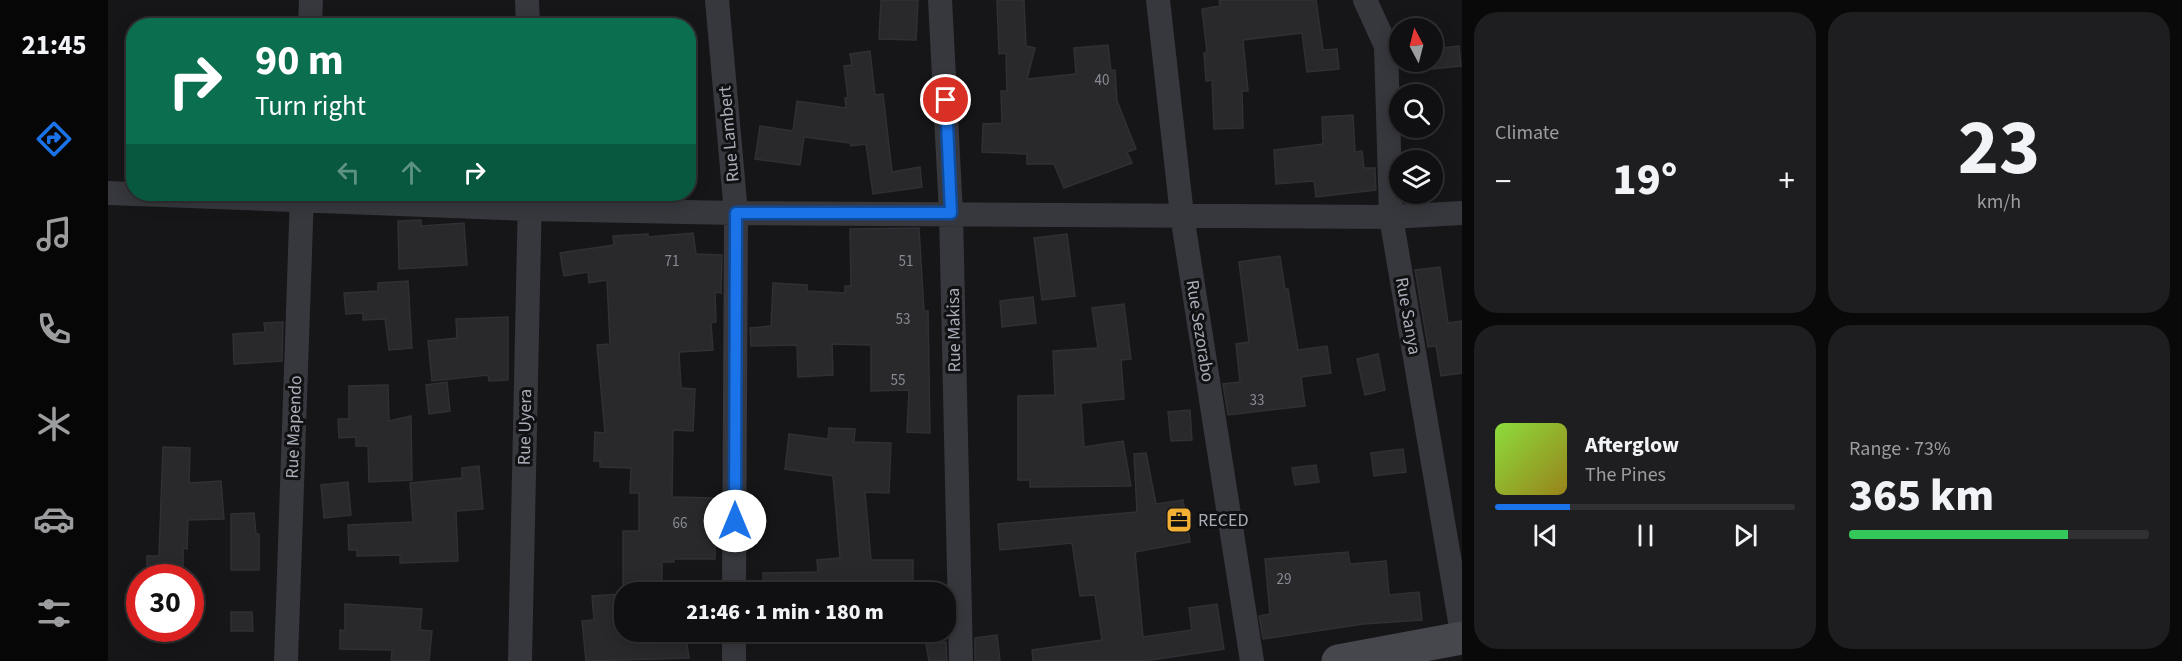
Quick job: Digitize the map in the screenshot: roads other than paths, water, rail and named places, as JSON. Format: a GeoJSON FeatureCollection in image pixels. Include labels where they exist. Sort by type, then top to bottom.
{"type":"FeatureCollection","features":[{"type":"Feature","properties":{"kind":"street"},"geometry":{"type":"LineString","coordinates":[[310,18],[311,0]]}},
{"type":"Feature","properties":{"kind":"street"},"geometry":{"type":"LineString","coordinates":[[527,0],[528,18]]}},
{"type":"Feature","properties":{"kind":"street","name":"Rue Lambert"},"geometry":{"type":"LineString","coordinates":[[717,0],[736,213],[734,582]]}},
{"type":"Feature","properties":{"kind":"street","name":"Rue Makisa"},"geometry":{"type":"LineString","coordinates":[[940,0],[951,213],[961,661]]}},
{"type":"Feature","properties":{"kind":"street","name":"Rue Sezorabo"},"geometry":{"type":"LineString","coordinates":[[1158,0],[1182,216],[1252,661]]}},
{"type":"Feature","properties":{"kind":"street","name":"Rue Sanya"},"geometry":{"type":"LineString","coordinates":[[1365,0],[1386,46],[1391,217],[1462,633]]}},
{"type":"Feature","properties":{"kind":"street"},"geometry":{"type":"LineString","coordinates":[[108,193],[126,193]]}},
{"type":"Feature","properties":{"kind":"street","name":"Rue Mapendo"},"geometry":{"type":"LineString","coordinates":[[286,661],[302,201]]}},
{"type":"Feature","properties":{"kind":"street"},"geometry":{"type":"LineString","coordinates":[[530,201],[736,213],[1391,217],[1462,213]]}},
{"type":"Feature","properties":{"kind":"street","name":"Rue Uyera"},"geometry":{"type":"LineString","coordinates":[[520,661],[530,201]]}},
{"type":"Feature","properties":{"kind":"street"},"geometry":{"type":"LineString","coordinates":[[1338,661],[1462,638]]}},
{"type":"Feature","properties":{"kind":"street"},"geometry":{"type":"LineString","coordinates":[[734,642],[734,661]]}},
{"type":"Feature","properties":{"kind":"place","name":"RECED"},"geometry":{"type":"Point","coordinates":[1179,520]}}]}
